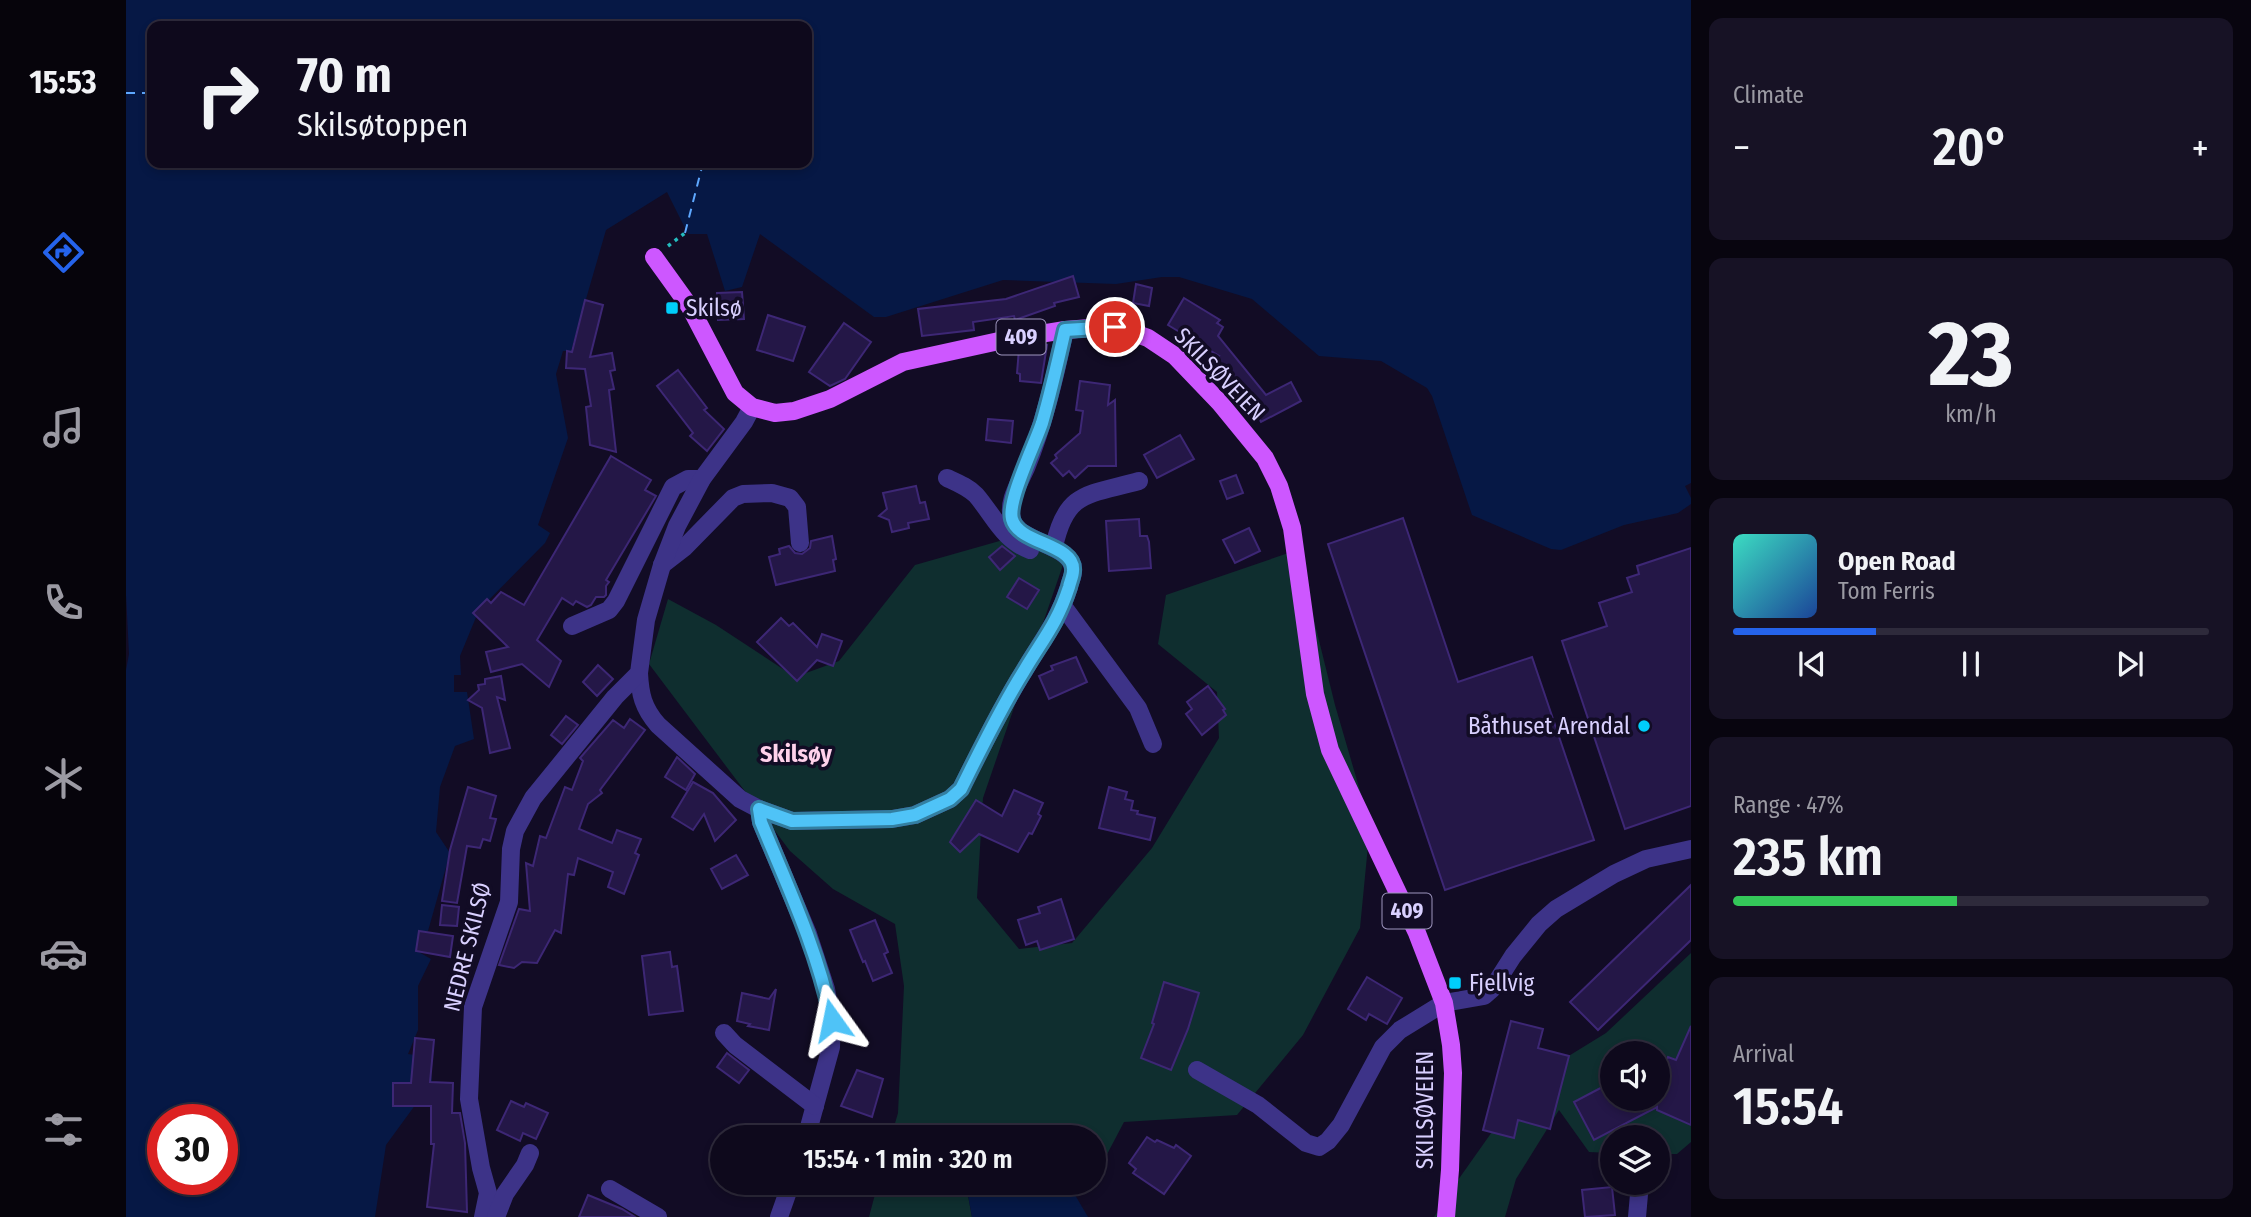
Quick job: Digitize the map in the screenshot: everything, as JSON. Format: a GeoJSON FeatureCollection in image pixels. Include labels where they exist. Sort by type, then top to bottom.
{"type":"FeatureCollection","features":[{"type":"Feature","properties":{"kind":"main road"},"geometry":{"type":"LineString","coordinates":[[654,257],[690,307],[736,393],[752,407]]}},
{"type":"Feature","properties":{"kind":"main road","name":"SKILSØVEIEN"},"geometry":{"type":"LineString","coordinates":[[752,407],[775,413],[793,411],[830,399],[903,362],[1008,339],[1065,330],[1115,327],[1148,338],[1174,356],[1202,384],[1265,458],[1279,486],[1292,528],[1315,694],[1330,750],[1417,933],[1444,1003],[1451,1045],[1452,1073],[1446,1217]]}},
{"type":"Feature","properties":{"kind":"street"},"geometry":{"type":"LineString","coordinates":[[752,407],[702,479],[677,526],[646,620],[639,673],[640,697],[649,715],[658,725],[740,799],[759,809],[792,821],[892,819],[915,815],[950,799],[961,789],[1024,670],[1052,629],[1063,606],[1073,571],[1072,565],[1054,547],[1020,532],[1012,521],[1011,508],[1042,422],[1065,330]]}},
{"type":"Feature","properties":{"kind":"street"},"geometry":{"type":"LineString","coordinates":[[947,478],[965,486],[976,496],[1013,542],[1038,552],[1054,547]]}},
{"type":"Feature","properties":{"kind":"street"},"geometry":{"type":"LineString","coordinates":[[572,626],[609,610],[673,487],[688,480],[702,479]]}},
{"type":"Feature","properties":{"kind":"street"},"geometry":{"type":"LineString","coordinates":[[1054,547],[1061,520],[1072,503],[1089,495],[1139,481]]}},
{"type":"Feature","properties":{"kind":"street"},"geometry":{"type":"LineString","coordinates":[[662,565],[684,548],[725,503],[743,494],[772,493],[790,498],[797,507],[800,543]]}},
{"type":"Feature","properties":{"kind":"street"},"geometry":{"type":"LineString","coordinates":[[1063,606],[1138,708],[1153,744]]}},
{"type":"Feature","properties":{"kind":"street","name":"NEDRE SKILSØ"},"geometry":{"type":"LineString","coordinates":[[484,1217],[488,1193],[469,1099],[473,1007],[509,902],[514,831],[533,798],[615,696],[639,673]]}},
{"type":"Feature","properties":{"kind":"street"},"geometry":{"type":"LineString","coordinates":[[759,809],[761,822],[808,934],[826,989],[832,1020],[831,1047],[810,1125]]}},
{"type":"Feature","properties":{"kind":"street","name":"SKILSØVEIEN"},"geometry":{"type":"LineString","coordinates":[[1197,1070],[1258,1105],[1306,1143],[1319,1147],[1328,1141],[1341,1125],[1383,1047],[1400,1030],[1444,1003],[1484,996],[1492,989],[1513,956],[1539,924],[1556,909],[1614,874],[1646,859],[1691,849]]}},
{"type":"Feature","properties":{"kind":"street"},"geometry":{"type":"LineString","coordinates":[[724,1033],[735,1045],[815,1106]]}},
{"type":"Feature","properties":{"kind":"street"},"geometry":{"type":"LineString","coordinates":[[496,1217],[505,1194],[530,1153]]}},
{"type":"Feature","properties":{"kind":"street"},"geometry":{"type":"LineString","coordinates":[[610,1189],[658,1217]]}},
{"type":"Feature","properties":{"kind":"street"},"geometry":{"type":"LineString","coordinates":[[779,1217],[786,1195]]}},
{"type":"Feature","properties":{"kind":"street"},"geometry":{"type":"LineString","coordinates":[[1637,1217],[1639,1195]]}},
{"type":"Feature","properties":{"kind":"green space"},"geometry":{"type":"Polygon","coordinates":[[[1031,532],[1065,559],[983,798],[977,898],[1019,949],[1072,943],[1152,848],[1219,738],[1217,692],[1158,644],[1166,595],[1303,548],[1305,584],[1335,705],[1370,825],[1360,928],[1303,1035],[1237,1115],[1124,1122],[1106,1156],[1106,1125],[894,1125],[898,1113],[904,986],[895,924],[833,889],[790,851],[649,664],[668,599],[716,625],[795,677],[839,661],[915,565],[1031,532]]]}},
{"type":"Feature","properties":{"kind":"green space"},"geometry":{"type":"Polygon","coordinates":[[[1691,953],[1691,1142],[1677,1154],[1670,1154],[1670,1125],[1600,1125],[1600,1152],[1589,1152],[1559,1110],[1516,1179],[1505,1217],[1434,1217],[1528,1081],[1606,1033],[1691,953]]]}},
{"type":"Feature","properties":{"kind":"green space"},"geometry":{"type":"Polygon","coordinates":[[[875,1195],[968,1195],[972,1217],[869,1217],[875,1195]]]}},
{"type":"Feature","properties":{"kind":"water"},"geometry":{"type":"Polygon","coordinates":[[[126,0],[1691,0],[1691,483],[1685,486],[1691,504],[1678,513],[1624,525],[1561,550],[1551,549],[1472,515],[1427,388],[1381,361],[1319,356],[1252,299],[1179,277],[1116,284],[1003,280],[886,317],[874,317],[760,234],[742,287],[725,291],[707,234],[688,234],[667,192],[606,230],[571,351],[563,351],[556,374],[568,438],[538,525],[550,533],[545,543],[479,610],[460,656],[461,675],[454,675],[454,692],[467,692],[474,739],[455,746],[440,787],[436,832],[450,853],[428,931],[420,931],[417,951],[431,959],[418,986],[418,1030],[408,1054],[430,1057],[432,1082],[386,1145],[375,1217],[126,1217],[126,670],[129,654],[126,595],[126,0]]]}},
{"type":"Feature","properties":{"kind":"water"},"geometry":{"type":"Polygon","coordinates":[[[968,1195],[1075,1195],[1088,1217],[972,1217],[968,1195]]]}},
{"type":"Feature","properties":{"kind":"building"},"geometry":{"type":"Polygon","coordinates":[[[1073,276],[1079,297],[1054,303],[1055,306],[1015,320],[1014,316],[973,322],[974,330],[922,336],[918,309],[1006,299],[1073,276]]]}},
{"type":"Feature","properties":{"kind":"building"},"geometry":{"type":"Polygon","coordinates":[[[1136,284],[1152,288],[1149,306],[1133,303],[1136,284]]]}},
{"type":"Feature","properties":{"kind":"building"},"geometry":{"type":"Polygon","coordinates":[[[742,292],[744,319],[718,320],[717,293],[742,292]]]}},
{"type":"Feature","properties":{"kind":"building"},"geometry":{"type":"Polygon","coordinates":[[[1184,298],[1220,320],[1217,323],[1223,327],[1218,336],[1266,395],[1291,382],[1301,401],[1261,422],[1242,386],[1231,395],[1207,366],[1219,356],[1168,325],[1184,298]]]}},
{"type":"Feature","properties":{"kind":"building"},"geometry":{"type":"Polygon","coordinates":[[[585,300],[603,305],[590,357],[612,353],[615,370],[610,371],[614,389],[609,390],[616,452],[590,445],[586,407],[591,406],[585,369],[566,368],[567,351],[572,352],[585,300]]]}},
{"type":"Feature","properties":{"kind":"building"},"geometry":{"type":"Polygon","coordinates":[[[768,315],[805,327],[793,361],[757,350],[768,315]]]}},
{"type":"Feature","properties":{"kind":"building"},"geometry":{"type":"Polygon","coordinates":[[[844,323],[871,342],[845,379],[830,386],[809,372],[844,323]]]}},
{"type":"Feature","properties":{"kind":"building"},"geometry":{"type":"Polygon","coordinates":[[[1047,345],[1041,383],[1020,381],[1020,374],[1017,373],[1019,349],[1047,345]]]}},
{"type":"Feature","properties":{"kind":"building"},"geometry":{"type":"Polygon","coordinates":[[[678,370],[707,408],[704,410],[724,429],[707,451],[690,436],[693,433],[657,386],[678,370]]]}},
{"type":"Feature","properties":{"kind":"building"},"geometry":{"type":"Polygon","coordinates":[[[1080,381],[1110,385],[1108,405],[1115,400],[1116,466],[1088,466],[1075,478],[1069,471],[1063,476],[1051,463],[1057,458],[1055,455],[1080,433],[1083,411],[1076,410],[1080,381]]]}},
{"type":"Feature","properties":{"kind":"building"},"geometry":{"type":"Polygon","coordinates":[[[988,419],[1013,421],[1011,443],[986,440],[988,419]]]}},
{"type":"Feature","properties":{"kind":"building"},"geometry":{"type":"Polygon","coordinates":[[[1180,435],[1194,459],[1157,478],[1144,455],[1180,435]]]}},
{"type":"Feature","properties":{"kind":"building"},"geometry":{"type":"Polygon","coordinates":[[[611,456],[651,480],[645,490],[656,496],[606,580],[609,582],[606,595],[596,597],[587,607],[576,601],[573,605],[562,598],[537,640],[561,661],[549,687],[522,664],[491,672],[486,652],[508,647],[473,613],[487,599],[491,603],[501,592],[524,605],[611,456]]]}},
{"type":"Feature","properties":{"kind":"building"},"geometry":{"type":"Polygon","coordinates":[[[1236,475],[1243,493],[1227,499],[1220,481],[1236,475]]]}},
{"type":"Feature","properties":{"kind":"building"},"geometry":{"type":"Polygon","coordinates":[[[916,486],[920,503],[925,502],[929,519],[908,523],[909,528],[892,532],[889,520],[879,516],[887,509],[883,493],[916,486]]]}},
{"type":"Feature","properties":{"kind":"building"},"geometry":{"type":"Polygon","coordinates":[[[1403,518],[1458,682],[1532,657],[1594,840],[1445,890],[1328,544],[1403,518]]]}},
{"type":"Feature","properties":{"kind":"building"},"geometry":{"type":"Polygon","coordinates":[[[1139,519],[1140,536],[1147,536],[1149,542],[1151,568],[1109,571],[1106,521],[1139,519]]]}},
{"type":"Feature","properties":{"kind":"building"},"geometry":{"type":"Polygon","coordinates":[[[1249,528],[1260,551],[1235,563],[1223,540],[1249,528]]]}},
{"type":"Feature","properties":{"kind":"building"},"geometry":{"type":"Polygon","coordinates":[[[832,536],[835,571],[776,585],[769,557],[780,554],[779,549],[789,546],[795,553],[802,554],[810,548],[811,541],[832,536]]]}},
{"type":"Feature","properties":{"kind":"building"},"geometry":{"type":"Polygon","coordinates":[[[1002,546],[1015,556],[1000,570],[989,557],[1002,546]]]}},
{"type":"Feature","properties":{"kind":"building"},"geometry":{"type":"Polygon","coordinates":[[[1691,548],[1691,806],[1625,829],[1562,641],[1607,626],[1599,603],[1632,592],[1627,578],[1639,574],[1637,566],[1691,548]]]}},
{"type":"Feature","properties":{"kind":"building"},"geometry":{"type":"Polygon","coordinates":[[[1019,578],[1039,590],[1027,609],[1007,597],[1019,578]]]}},
{"type":"Feature","properties":{"kind":"building"},"geometry":{"type":"Polygon","coordinates":[[[781,618],[789,626],[793,623],[817,647],[822,634],[842,641],[833,666],[817,660],[797,681],[757,642],[781,618]]]}},
{"type":"Feature","properties":{"kind":"building"},"geometry":{"type":"Polygon","coordinates":[[[1076,657],[1087,682],[1049,699],[1039,676],[1053,670],[1051,666],[1076,657]]]}},
{"type":"Feature","properties":{"kind":"building"},"geometry":{"type":"Polygon","coordinates":[[[598,665],[613,679],[597,696],[583,682],[598,665]]]}},
{"type":"Feature","properties":{"kind":"building"},"geometry":{"type":"Polygon","coordinates":[[[501,676],[505,700],[497,697],[510,748],[490,753],[482,708],[468,700],[479,690],[478,685],[485,684],[485,679],[501,676]]]}},
{"type":"Feature","properties":{"kind":"building"},"geometry":{"type":"Polygon","coordinates":[[[1208,686],[1225,709],[1223,710],[1226,715],[1202,735],[1186,714],[1192,709],[1187,702],[1208,686]]]}},
{"type":"Feature","properties":{"kind":"building"},"geometry":{"type":"Polygon","coordinates":[[[566,716],[578,725],[562,744],[551,735],[566,716]]]}},
{"type":"Feature","properties":{"kind":"building"},"geometry":{"type":"Polygon","coordinates":[[[630,719],[645,730],[600,790],[602,793],[588,804],[579,829],[612,843],[617,830],[641,839],[635,853],[639,855],[624,894],[608,887],[613,872],[578,858],[574,875],[568,874],[561,933],[555,930],[537,963],[522,962],[514,968],[499,965],[519,909],[530,911],[526,863],[533,866],[540,836],[546,838],[565,787],[572,790],[583,761],[580,758],[613,720],[624,728],[630,719]]]}},
{"type":"Feature","properties":{"kind":"building"},"geometry":{"type":"Polygon","coordinates":[[[677,757],[695,774],[686,790],[665,777],[677,757]]]}},
{"type":"Feature","properties":{"kind":"building"},"geometry":{"type":"Polygon","coordinates":[[[693,782],[713,793],[736,820],[715,841],[704,814],[693,830],[672,817],[693,782]]]}},
{"type":"Feature","properties":{"kind":"building"},"geometry":{"type":"Polygon","coordinates":[[[468,787],[496,796],[490,818],[496,819],[490,841],[483,839],[480,848],[467,846],[457,903],[442,901],[450,850],[468,787]]]}},
{"type":"Feature","properties":{"kind":"building"},"geometry":{"type":"Polygon","coordinates":[[[1109,787],[1127,792],[1125,799],[1133,801],[1131,810],[1155,818],[1150,840],[1099,828],[1109,787]]]}},
{"type":"Feature","properties":{"kind":"building"},"geometry":{"type":"Polygon","coordinates":[[[1014,790],[1043,803],[1038,814],[1041,816],[1032,834],[1029,833],[1018,852],[979,834],[960,852],[950,842],[976,800],[1002,816],[1014,790]]]}},
{"type":"Feature","properties":{"kind":"building"},"geometry":{"type":"Polygon","coordinates":[[[736,855],[748,875],[722,889],[711,869],[736,855]]]}},
{"type":"Feature","properties":{"kind":"building"},"geometry":{"type":"Polygon","coordinates":[[[1691,885],[1691,940],[1598,1030],[1570,1002],[1691,885]]]}},
{"type":"Feature","properties":{"kind":"building"},"geometry":{"type":"Polygon","coordinates":[[[1061,899],[1074,939],[1040,950],[1037,941],[1026,945],[1018,920],[1040,913],[1038,907],[1061,899]]]}},
{"type":"Feature","properties":{"kind":"building"},"geometry":{"type":"Polygon","coordinates":[[[442,905],[459,907],[457,926],[440,925],[442,905]]]}},
{"type":"Feature","properties":{"kind":"building"},"geometry":{"type":"Polygon","coordinates":[[[875,920],[888,952],[884,954],[892,973],[873,981],[850,930],[875,920]]]}},
{"type":"Feature","properties":{"kind":"building"},"geometry":{"type":"Polygon","coordinates":[[[419,931],[453,936],[450,957],[416,951],[419,931]]]}},
{"type":"Feature","properties":{"kind":"building"},"geometry":{"type":"Polygon","coordinates":[[[670,952],[672,967],[677,966],[683,1011],[649,1015],[642,956],[670,952]]]}},
{"type":"Feature","properties":{"kind":"building"},"geometry":{"type":"Polygon","coordinates":[[[1367,977],[1402,998],[1387,1024],[1369,1014],[1366,1020],[1348,1009],[1367,977]]]}},
{"type":"Feature","properties":{"kind":"building"},"geometry":{"type":"Polygon","coordinates":[[[1164,982],[1199,993],[1171,1070],[1141,1058],[1154,1024],[1152,1023],[1164,982]]]}},
{"type":"Feature","properties":{"kind":"building"},"geometry":{"type":"Polygon","coordinates":[[[776,989],[769,1030],[737,1021],[742,993],[769,999],[776,989]]]}},
{"type":"Feature","properties":{"kind":"building"},"geometry":{"type":"Polygon","coordinates":[[[1511,1021],[1543,1029],[1538,1048],[1569,1056],[1550,1129],[1518,1120],[1514,1138],[1483,1130],[1511,1021]]]}},
{"type":"Feature","properties":{"kind":"building"},"geometry":{"type":"Polygon","coordinates":[[[1691,1026],[1691,1125],[1659,1111],[1670,1111],[1670,1058],[1676,1060],[1691,1026]]]}},
{"type":"Feature","properties":{"kind":"building"},"geometry":{"type":"Polygon","coordinates":[[[415,1038],[434,1040],[430,1082],[453,1083],[452,1113],[460,1113],[465,1143],[467,1212],[427,1207],[434,1144],[431,1144],[431,1106],[393,1106],[393,1083],[411,1083],[415,1038]]]}},
{"type":"Feature","properties":{"kind":"building"},"geometry":{"type":"Polygon","coordinates":[[[727,1053],[749,1070],[739,1083],[717,1067],[727,1053]]]}},
{"type":"Feature","properties":{"kind":"building"},"geometry":{"type":"Polygon","coordinates":[[[857,1070],[883,1079],[872,1117],[841,1106],[857,1070]]]}},
{"type":"Feature","properties":{"kind":"building"},"geometry":{"type":"Polygon","coordinates":[[[1600,1088],[1600,1111],[1649,1111],[1623,1125],[1600,1125],[1600,1137],[1594,1140],[1574,1102],[1600,1088]]]}},
{"type":"Feature","properties":{"kind":"building"},"geometry":{"type":"Polygon","coordinates":[[[511,1101],[524,1107],[526,1103],[548,1113],[536,1139],[523,1133],[520,1141],[497,1130],[511,1101]]]}},
{"type":"Feature","properties":{"kind":"building"},"geometry":{"type":"Polygon","coordinates":[[[1147,1137],[1174,1148],[1176,1145],[1191,1156],[1164,1194],[1133,1173],[1136,1169],[1129,1163],[1147,1137]]]}},
{"type":"Feature","properties":{"kind":"building"},"geometry":{"type":"Polygon","coordinates":[[[1600,1188],[1600,1195],[1613,1195],[1615,1215],[1585,1217],[1582,1190],[1600,1188]]]}},
{"type":"Feature","properties":{"kind":"building"},"geometry":{"type":"Polygon","coordinates":[[[588,1195],[622,1209],[635,1217],[579,1217],[588,1195]]]}},
{"type":"Feature","properties":{"kind":"ferry route"},"geometry":{"type":"LineString","coordinates":[[126,93],[147,93]]}},
{"type":"Feature","properties":{"kind":"ferry route"},"geometry":{"type":"LineString","coordinates":[[685,233],[702,168]]}},
{"type":"Feature","properties":{"kind":"place","name":"Skilsø"},"geometry":{"type":"Point","coordinates":[672,308]}},
{"type":"Feature","properties":{"kind":"place","name":"Båthuset Arendal"},"geometry":{"type":"Point","coordinates":[1644,726]}},
{"type":"Feature","properties":{"kind":"place","name":"Fjellvig"},"geometry":{"type":"Point","coordinates":[1455,983]}},
{"type":"Feature","properties":{"kind":"district","name":"Skilsøy"},"geometry":{"type":"Point","coordinates":[796,754]}},
{"type":"Feature","properties":{"kind":"route"},"geometry":{"type":"LineString","coordinates":[[832,1020],[826,989],[808,934],[761,822],[759,809],[792,821],[892,819],[915,815],[950,799],[961,789],[1024,670],[1052,629],[1063,606],[1073,571],[1068,559],[1054,547],[1020,532],[1012,521],[1011,508],[1042,422],[1065,330],[1115,327]]}}]}
